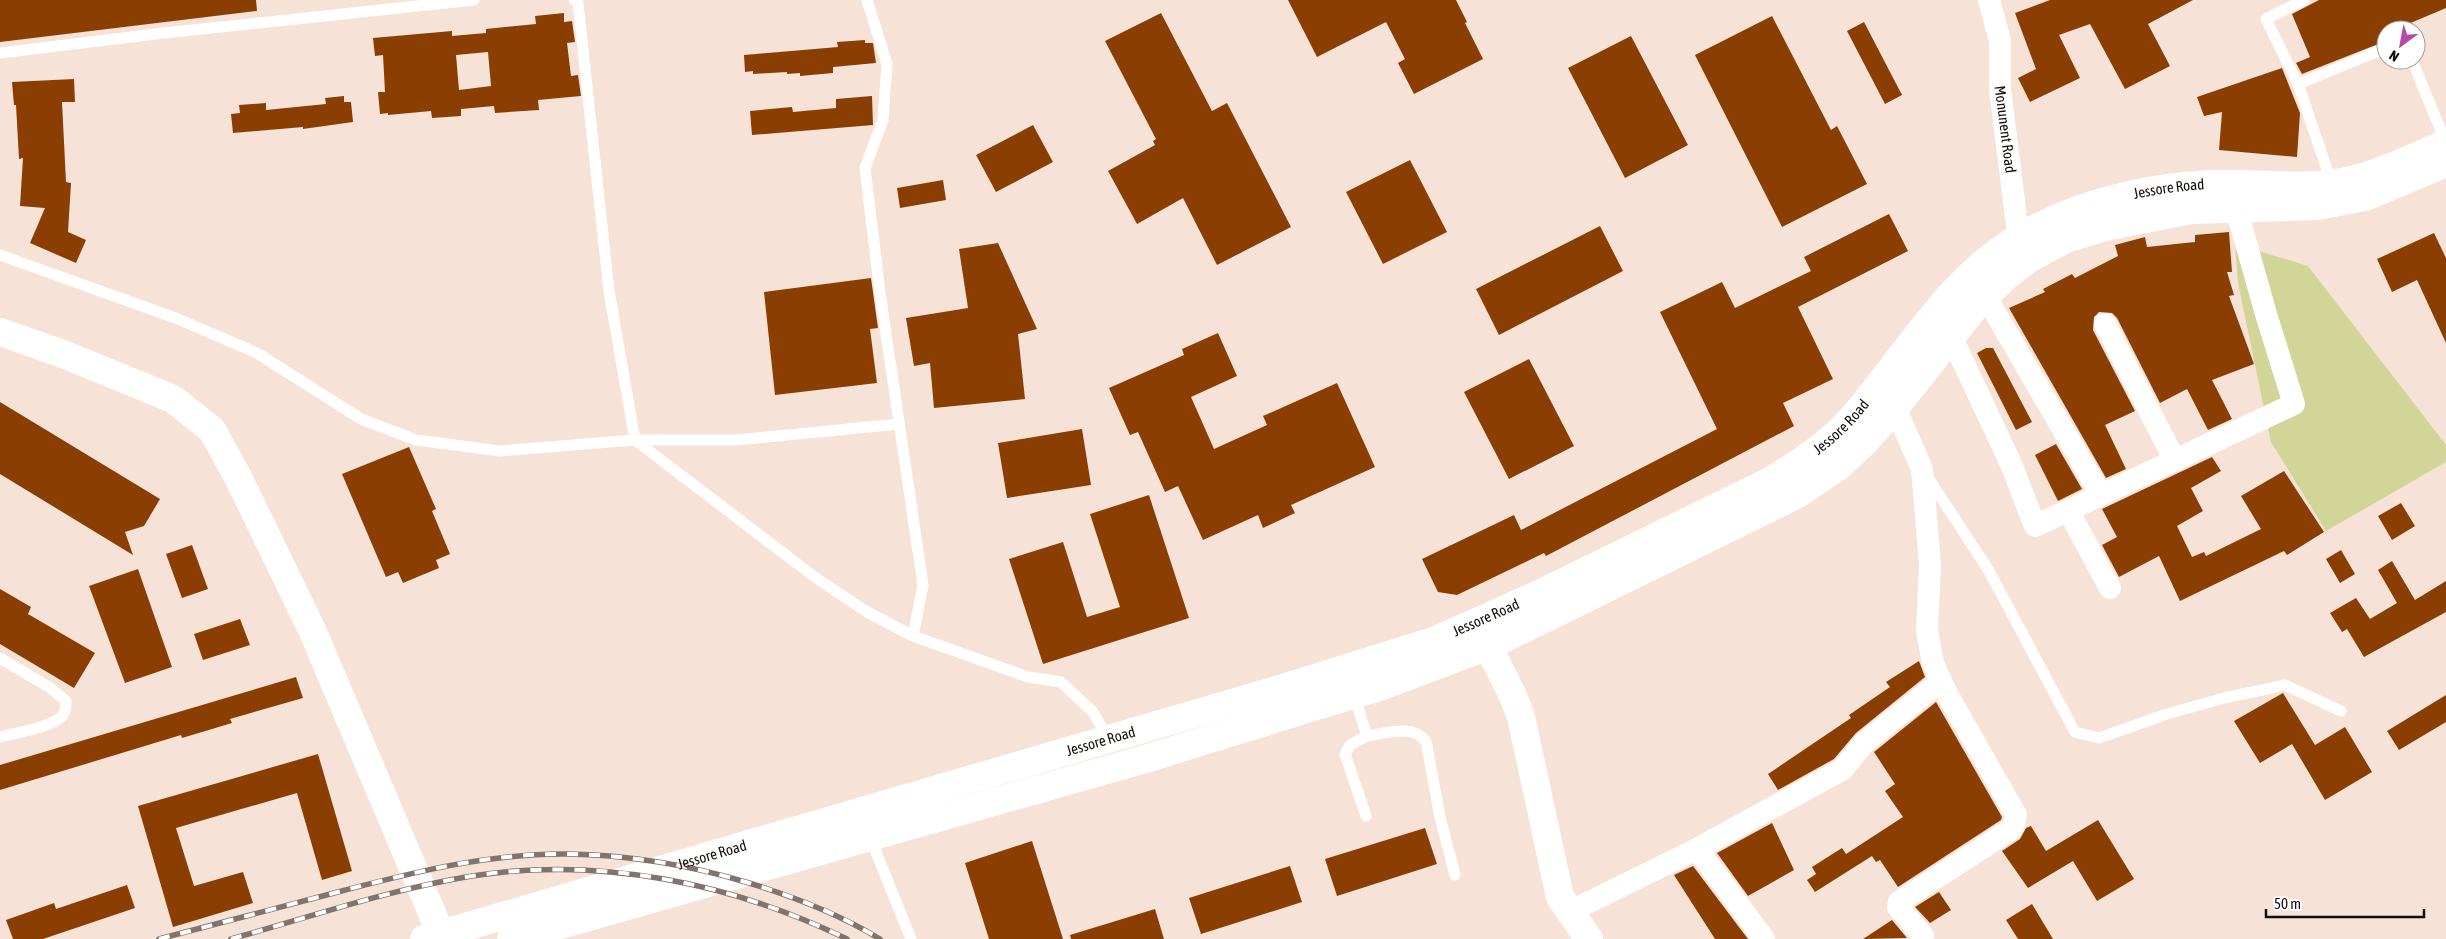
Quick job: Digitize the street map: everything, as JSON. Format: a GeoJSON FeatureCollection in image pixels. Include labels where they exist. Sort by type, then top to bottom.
{"type":"FeatureCollection","features":[{"type":"Feature","properties":{"kind":"main road","name":"Jessore Road"},"geometry":{"type":"LineString","coordinates":[[511,939],[1145,759],[1354,695],[1483,634],[1798,494],[1838,467],[1896,408],[1951,336],[1986,297],[2025,247],[2076,211],[2124,197],[2210,184],[2299,186],[2332,184],[2369,174],[2446,143]]}},
{"type":"Feature","properties":{"kind":"main road","name":"Jessore Road"},"geometry":{"type":"LineString","coordinates":[[436,937],[1367,663],[1436,640],[1483,634],[1714,509],[1772,480],[1803,461],[1830,440],[1852,418],[1963,282],[1990,257],[2109,226],[2192,210],[2317,206],[2365,197],[2446,163]]}},
{"type":"Feature","properties":{"kind":"main road"},"geometry":{"type":"LineString","coordinates":[[0,332],[63,354],[173,399],[212,430],[238,477],[312,632],[436,937]]}},
{"type":"Feature","properties":{"kind":"main road"},"geometry":{"type":"LineString","coordinates":[[1483,634],[1521,717],[1546,824],[1560,897],[1589,939]]}},
{"type":"Feature","properties":{"kind":"street","name":"Monunent Road"},"geometry":{"type":"LineString","coordinates":[[1989,0],[2000,42],[2000,89],[2025,247]]}},
{"type":"Feature","properties":{"kind":"street"},"geometry":{"type":"LineString","coordinates":[[1951,336],[2011,464],[2035,526],[2294,404],[2236,208]]}},
{"type":"Feature","properties":{"kind":"street"},"geometry":{"type":"LineString","coordinates":[[1986,297],[2101,495]]}},
{"type":"Feature","properties":{"kind":"street"},"geometry":{"type":"LineString","coordinates":[[2106,324],[2175,461]]}},
{"type":"Feature","properties":{"kind":"street"},"geometry":{"type":"LineString","coordinates":[[1896,408],[1922,469],[1930,564],[1927,632],[1933,663],[1941,681],[2016,815],[2013,828],[1899,902],[1898,907],[1924,939]]}},
{"type":"Feature","properties":{"kind":"street"},"geometry":{"type":"LineString","coordinates":[[2068,510],[2110,588]]}},
{"type":"Feature","properties":{"kind":"street"},"geometry":{"type":"LineString","coordinates":[[1569,912],[1697,850],[1843,769],[1864,744],[1941,681]]}},
{"type":"Feature","properties":{"kind":"street"},"geometry":{"type":"LineString","coordinates":[[1697,850],[1764,939]]}},
{"type":"Feature","properties":{"kind":"lane"},"geometry":{"type":"LineString","coordinates":[[0,53],[173,32],[474,0]]}},
{"type":"Feature","properties":{"kind":"lane"},"geometry":{"type":"LineString","coordinates":[[574,0],[578,3],[609,291],[635,440],[816,578],[867,612],[913,636],[1028,677],[1060,682],[1093,712],[1108,738]]}},
{"type":"Feature","properties":{"kind":"lane"},"geometry":{"type":"LineString","coordinates":[[867,0],[887,64],[883,120],[865,168],[880,293],[922,585],[913,636]]}},
{"type":"Feature","properties":{"kind":"lane"},"geometry":{"type":"LineString","coordinates":[[2304,0],[2266,19],[2298,84],[2332,184]]}},
{"type":"Feature","properties":{"kind":"lane"},"geometry":{"type":"LineString","coordinates":[[2298,84],[2376,52]]}},
{"type":"Feature","properties":{"kind":"lane"},"geometry":{"type":"LineString","coordinates":[[2416,70],[2446,143]]}},
{"type":"Feature","properties":{"kind":"lane"},"geometry":{"type":"LineString","coordinates":[[0,255],[178,319],[257,353],[361,420],[416,440],[500,452],[635,440],[736,440],[899,424]]}},
{"type":"Feature","properties":{"kind":"lane"},"geometry":{"type":"LineString","coordinates":[[1922,469],[1988,571],[2075,732],[2099,738],[2167,714],[2224,698],[2285,685],[2341,711]]}},
{"type":"Feature","properties":{"kind":"lane"},"geometry":{"type":"LineString","coordinates":[[0,658],[49,687],[66,701],[66,710],[60,718],[44,725],[0,737]]}},
{"type":"Feature","properties":{"kind":"lane"},"geometry":{"type":"LineString","coordinates":[[1354,695],[1367,736]]}},
{"type":"Feature","properties":{"kind":"lane"},"geometry":{"type":"LineString","coordinates":[[1366,816],[1345,754],[1350,745],[1367,736],[1408,731],[1420,734],[1426,741],[1440,817],[1455,875]]}},
{"type":"Feature","properties":{"kind":"lane"},"geometry":{"type":"LineString","coordinates":[[870,837],[911,939]]}},
{"type":"Feature","properties":{"kind":"green space"},"geometry":{"type":"Polygon","coordinates":[[[2235,244],[2308,266],[2446,445],[2446,462],[2326,531],[2271,442],[2238,283],[2235,244]]]}},
{"type":"Feature","properties":{"kind":"building"},"geometry":{"type":"Polygon","coordinates":[[[0,0],[256,0],[257,11],[0,42],[0,0]]]}},
{"type":"Feature","properties":{"kind":"building"},"geometry":{"type":"Polygon","coordinates":[[[1288,0],[1456,0],[1483,59],[1414,94],[1398,63],[1405,59],[1386,22],[1317,57],[1288,0]]]}},
{"type":"Feature","properties":{"kind":"building"},"geometry":{"type":"Polygon","coordinates":[[[2050,0],[2193,0],[2148,24],[2170,66],[2125,89],[2090,24],[2059,35],[2080,78],[2030,102],[2018,78],[2036,69],[2015,13],[2050,0]]]}},
{"type":"Feature","properties":{"kind":"building"},"geometry":{"type":"Polygon","coordinates":[[[2319,0],[2446,0],[2446,8],[2418,20],[2376,20],[2376,45],[2302,74],[2296,63],[2310,57],[2292,14],[2319,0]]]}},
{"type":"Feature","properties":{"kind":"building"},"geometry":{"type":"Polygon","coordinates":[[[564,13],[564,22],[572,21],[575,42],[567,43],[571,76],[578,75],[581,96],[538,100],[539,110],[495,113],[494,106],[461,109],[461,116],[432,118],[431,111],[380,114],[378,92],[385,92],[383,55],[375,56],[373,38],[452,31],[452,36],[486,33],[486,29],[536,24],[535,16],[564,13]],[[488,52],[456,55],[459,90],[491,86],[488,52]]]}},
{"type":"Feature","properties":{"kind":"building"},"geometry":{"type":"Polygon","coordinates":[[[1161,13],[1212,111],[1227,103],[1291,227],[1217,265],[1183,198],[1137,224],[1108,171],[1155,145],[1153,141],[1156,139],[1105,41],[1161,13]]]}},
{"type":"Feature","properties":{"kind":"building"},"geometry":{"type":"Polygon","coordinates":[[[1772,16],[1831,130],[1837,126],[1867,184],[1782,227],[1695,55],[1772,16]]]}},
{"type":"Feature","properties":{"kind":"building"},"geometry":{"type":"Polygon","coordinates":[[[1864,22],[1902,95],[1885,104],[1847,31],[1864,22]]]}},
{"type":"Feature","properties":{"kind":"building"},"geometry":{"type":"Polygon","coordinates":[[[1631,36],[1688,145],[1625,178],[1568,68],[1631,36]]]}},
{"type":"Feature","properties":{"kind":"building"},"geometry":{"type":"Polygon","coordinates":[[[865,40],[865,43],[873,43],[876,63],[833,67],[833,73],[800,76],[800,73],[787,74],[787,72],[753,74],[753,71],[745,72],[744,55],[838,47],[837,42],[865,40]]]}},
{"type":"Feature","properties":{"kind":"building"},"geometry":{"type":"Polygon","coordinates":[[[2282,68],[2300,113],[2297,157],[2219,150],[2222,112],[2204,116],[2197,97],[2282,68]]]}},
{"type":"Feature","properties":{"kind":"building"},"geometry":{"type":"Polygon","coordinates":[[[74,79],[75,102],[62,102],[66,182],[71,183],[68,232],[86,240],[76,263],[30,243],[45,208],[20,206],[23,158],[19,159],[16,105],[14,105],[12,82],[74,79]]]}},
{"type":"Feature","properties":{"kind":"building"},"geometry":{"type":"Polygon","coordinates":[[[344,96],[344,102],[351,102],[353,122],[303,129],[303,127],[233,133],[231,114],[240,113],[239,105],[266,103],[266,110],[326,104],[325,98],[344,96]]]}},
{"type":"Feature","properties":{"kind":"building"},"geometry":{"type":"Polygon","coordinates":[[[872,96],[873,125],[752,135],[750,111],[792,107],[793,112],[836,108],[836,99],[872,96]]]}},
{"type":"Feature","properties":{"kind":"building"},"geometry":{"type":"Polygon","coordinates":[[[1033,125],[1053,162],[996,192],[976,155],[1033,125]]]}},
{"type":"Feature","properties":{"kind":"building"},"geometry":{"type":"Polygon","coordinates":[[[1410,160],[1447,232],[1383,264],[1346,192],[1410,160]]]}},
{"type":"Feature","properties":{"kind":"building"},"geometry":{"type":"Polygon","coordinates":[[[943,180],[946,200],[900,208],[897,188],[943,180]]]}},
{"type":"Feature","properties":{"kind":"building"},"geometry":{"type":"Polygon","coordinates":[[[1889,214],[1908,251],[1798,307],[1833,379],[1783,403],[1794,426],[1546,556],[1544,553],[1457,595],[1438,592],[1422,559],[1514,515],[1521,530],[1717,429],[1660,312],[1722,282],[1735,308],[1811,271],[1804,257],[1889,214]]]}},
{"type":"Feature","properties":{"kind":"building"},"geometry":{"type":"Polygon","coordinates":[[[1600,226],[1623,271],[1499,335],[1476,289],[1600,226]]]}},
{"type":"Feature","properties":{"kind":"building"},"geometry":{"type":"Polygon","coordinates":[[[2229,232],[2232,272],[2227,272],[2234,295],[2229,296],[2254,364],[2212,380],[2232,419],[2208,430],[2187,389],[2160,403],[2117,318],[2112,313],[2099,312],[2094,317],[2093,330],[2135,411],[2105,425],[2126,469],[2106,478],[2009,308],[2045,292],[2043,289],[2072,274],[2075,278],[2118,256],[2115,245],[2145,237],[2147,247],[2195,242],[2195,235],[2229,232]]]}},
{"type":"Feature","properties":{"kind":"building"},"geometry":{"type":"Polygon","coordinates":[[[2434,233],[2446,258],[2446,343],[2417,280],[2392,292],[2377,259],[2434,233]]]}},
{"type":"Feature","properties":{"kind":"building"},"geometry":{"type":"Polygon","coordinates":[[[998,243],[1037,329],[1018,334],[1025,399],[934,408],[930,363],[914,366],[906,318],[968,308],[959,249],[998,243]]]}},
{"type":"Feature","properties":{"kind":"building"},"geometry":{"type":"Polygon","coordinates":[[[871,278],[878,328],[870,329],[877,383],[775,395],[764,292],[871,278]]]}},
{"type":"Feature","properties":{"kind":"building"},"geometry":{"type":"Polygon","coordinates":[[[1218,333],[1237,376],[1191,397],[1214,449],[1267,425],[1263,416],[1337,383],[1375,467],[1291,505],[1295,513],[1263,528],[1258,515],[1203,540],[1178,486],[1165,492],[1138,432],[1130,435],[1109,388],[1184,355],[1182,349],[1218,333]]]}},
{"type":"Feature","properties":{"kind":"building"},"geometry":{"type":"Polygon","coordinates":[[[1986,348],[1993,348],[2032,422],[2016,430],[1977,353],[1986,348]]]}},
{"type":"Feature","properties":{"kind":"building"},"geometry":{"type":"Polygon","coordinates":[[[1529,359],[1574,446],[1509,479],[1464,392],[1529,359]]]}},
{"type":"Feature","properties":{"kind":"building"},"geometry":{"type":"Polygon","coordinates":[[[0,402],[160,499],[144,526],[125,532],[133,555],[0,474],[0,402]]]}},
{"type":"Feature","properties":{"kind":"building"},"geometry":{"type":"Polygon","coordinates":[[[1082,429],[1091,485],[1007,498],[998,443],[1082,429]]]}},
{"type":"Feature","properties":{"kind":"building"},"geometry":{"type":"Polygon","coordinates":[[[2056,444],[2082,489],[2058,501],[2035,455],[2056,444]]]}},
{"type":"Feature","properties":{"kind":"building"},"geometry":{"type":"Polygon","coordinates":[[[409,447],[436,509],[432,511],[450,554],[436,560],[439,568],[403,583],[398,572],[386,577],[342,474],[409,447]]]}},
{"type":"Feature","properties":{"kind":"building"},"geometry":{"type":"Polygon","coordinates":[[[2212,457],[2221,471],[2191,488],[2203,511],[2177,526],[2192,557],[2204,552],[2206,556],[2261,529],[2241,496],[2284,471],[2324,532],[2287,555],[2284,551],[2180,601],[2159,556],[2119,577],[2102,545],[2117,537],[2102,509],[2212,457]]]}},
{"type":"Feature","properties":{"kind":"building"},"geometry":{"type":"Polygon","coordinates":[[[1149,495],[1189,618],[1043,664],[1009,559],[1063,542],[1087,617],[1120,607],[1090,514],[1149,495]]]}},
{"type":"Feature","properties":{"kind":"building"},"geometry":{"type":"Polygon","coordinates":[[[2401,503],[2415,526],[2392,540],[2378,516],[2401,503]]]}},
{"type":"Feature","properties":{"kind":"building"},"geometry":{"type":"Polygon","coordinates":[[[192,545],[208,589],[182,598],[166,554],[192,545]]]}},
{"type":"Feature","properties":{"kind":"building"},"geometry":{"type":"Polygon","coordinates":[[[2341,550],[2355,574],[2340,583],[2326,559],[2341,550]]]}},
{"type":"Feature","properties":{"kind":"building"},"geometry":{"type":"Polygon","coordinates":[[[2392,561],[2415,600],[2446,581],[2446,612],[2364,657],[2347,629],[2342,632],[2330,613],[2356,598],[2370,619],[2397,603],[2378,570],[2392,561]]]}},
{"type":"Feature","properties":{"kind":"building"},"geometry":{"type":"Polygon","coordinates":[[[138,569],[172,667],[125,683],[89,586],[138,569]]]}},
{"type":"Feature","properties":{"kind":"building"},"geometry":{"type":"Polygon","coordinates":[[[0,589],[31,607],[28,614],[95,653],[74,688],[0,644],[0,589]]]}},
{"type":"Feature","properties":{"kind":"building"},"geometry":{"type":"Polygon","coordinates":[[[240,619],[250,645],[203,660],[194,634],[240,619]]]}},
{"type":"Feature","properties":{"kind":"building"},"geometry":{"type":"Polygon","coordinates":[[[1919,661],[1925,677],[1856,733],[1834,759],[1778,790],[1768,774],[1851,718],[1849,715],[1890,687],[1886,682],[1919,661]]]}},
{"type":"Feature","properties":{"kind":"building"},"geometry":{"type":"Polygon","coordinates":[[[296,677],[303,698],[230,719],[232,723],[182,738],[181,735],[0,790],[0,765],[296,677]]]}},
{"type":"Feature","properties":{"kind":"building"},"geometry":{"type":"Polygon","coordinates":[[[2283,693],[2315,745],[2345,727],[2372,772],[2325,800],[2292,744],[2260,763],[2234,721],[2283,693]]]}},
{"type":"Feature","properties":{"kind":"building"},"geometry":{"type":"Polygon","coordinates":[[[2446,695],[2446,722],[2399,750],[2387,731],[2446,695]]]}},
{"type":"Feature","properties":{"kind":"building"},"geometry":{"type":"Polygon","coordinates":[[[1936,702],[2002,817],[2001,820],[1898,887],[1880,860],[1876,862],[1872,856],[1815,892],[1807,880],[1816,874],[1812,867],[1842,848],[1846,854],[1903,817],[1885,791],[1895,784],[1874,752],[1936,702]]]}},
{"type":"Feature","properties":{"kind":"building"},"geometry":{"type":"Polygon","coordinates":[[[318,754],[352,871],[322,880],[297,793],[176,828],[194,886],[243,872],[253,903],[173,927],[138,806],[318,754]]]}},
{"type":"Feature","properties":{"kind":"building"},"geometry":{"type":"Polygon","coordinates":[[[2098,820],[2134,879],[2097,901],[2073,861],[2028,888],[2002,851],[2020,839],[2026,828],[2031,826],[2046,851],[2098,820]]]}},
{"type":"Feature","properties":{"kind":"building"},"geometry":{"type":"Polygon","coordinates":[[[1772,823],[1794,870],[1748,896],[1717,853],[1772,823]]]}},
{"type":"Feature","properties":{"kind":"building"},"geometry":{"type":"Polygon","coordinates":[[[1425,828],[1437,864],[1337,896],[1325,859],[1425,828]]]}},
{"type":"Feature","properties":{"kind":"building"},"geometry":{"type":"Polygon","coordinates":[[[1032,841],[1063,939],[989,939],[965,863],[1032,841]]]}},
{"type":"Feature","properties":{"kind":"building"},"geometry":{"type":"Polygon","coordinates":[[[1290,866],[1302,902],[1201,934],[1189,898],[1290,866]]]}},
{"type":"Feature","properties":{"kind":"building"},"geometry":{"type":"Polygon","coordinates":[[[1693,866],[1748,939],[1715,939],[1674,875],[1693,866]]]}},
{"type":"Feature","properties":{"kind":"building"},"geometry":{"type":"Polygon","coordinates":[[[127,885],[135,908],[43,939],[13,939],[6,920],[54,903],[56,909],[127,885]]]}},
{"type":"Feature","properties":{"kind":"building"},"geometry":{"type":"Polygon","coordinates":[[[1939,892],[1951,910],[1930,923],[1915,907],[1939,892]]]}},
{"type":"Feature","properties":{"kind":"building"},"geometry":{"type":"Polygon","coordinates":[[[2032,904],[2053,939],[2018,939],[2006,920],[2032,904]]]}},
{"type":"Feature","properties":{"kind":"building"},"geometry":{"type":"Polygon","coordinates":[[[1155,909],[1164,939],[1071,939],[1070,935],[1155,909]]]}},
{"type":"Feature","properties":{"kind":"building"},"geometry":{"type":"Polygon","coordinates":[[[1892,920],[1907,938],[1863,939],[1892,920]]]}},
{"type":"Feature","properties":{"kind":"railway"},"geometry":{"type":"LineString","coordinates":[[159,939],[420,872],[508,857],[567,854],[614,856],[660,862],[705,871],[766,888],[800,900],[849,922],[880,939]]}},
{"type":"Feature","properties":{"kind":"railway"},"geometry":{"type":"LineString","coordinates":[[231,939],[411,888],[472,876],[520,871],[568,870],[616,872],[664,879],[711,889],[803,919],[847,939]]}}]}
